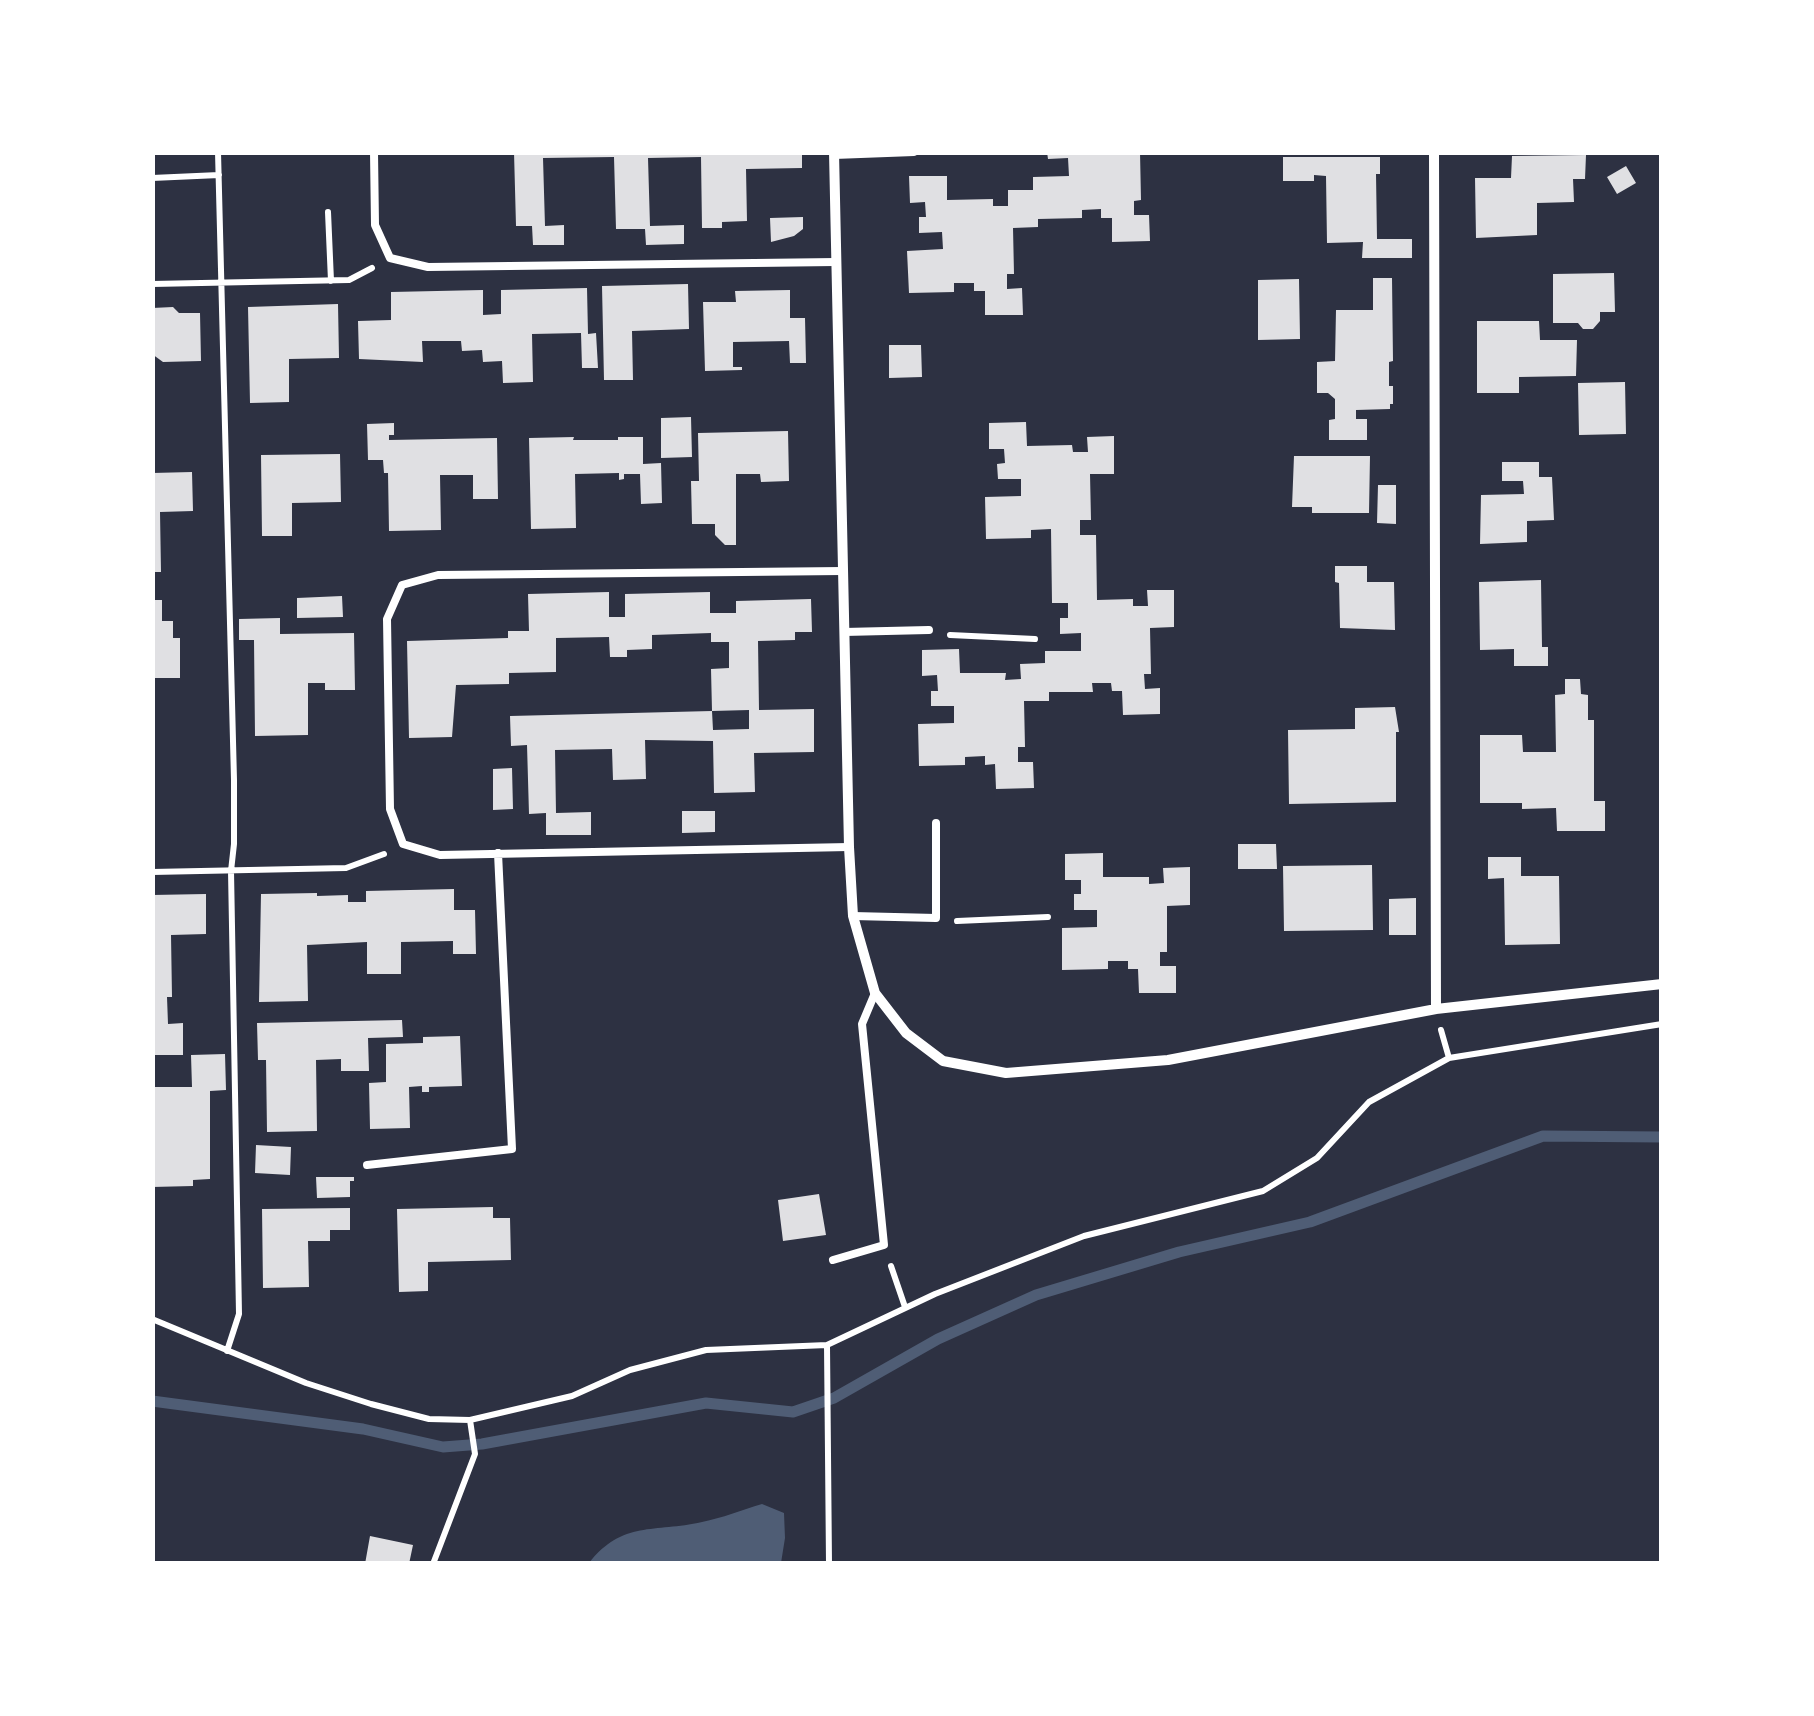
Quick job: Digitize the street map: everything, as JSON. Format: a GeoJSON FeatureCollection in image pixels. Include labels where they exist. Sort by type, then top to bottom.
{"type":"FeatureCollection","features":[{"type":"Feature","properties":{"kind":"street"},"geometry":{"type":"LineString","coordinates":[[1434,152],[1436,1008]]}},
{"type":"Feature","properties":{"kind":"street"},"geometry":{"type":"LineString","coordinates":[[834,154],[853,916],[875,993],[906,1033],[943,1061],[1006,1073],[1168,1060],[1436,1008],[1662,984]]}},
{"type":"Feature","properties":{"kind":"lane"},"geometry":{"type":"LineString","coordinates":[[374,152],[375,225],[390,258],[428,267],[836,262]]}},
{"type":"Feature","properties":{"kind":"lane"},"geometry":{"type":"LineString","coordinates":[[834,154],[914,152]]}},
{"type":"Feature","properties":{"kind":"lane"},"geometry":{"type":"LineString","coordinates":[[843,572],[438,575],[402,585],[387,618],[390,810],[403,844],[440,854],[849,847]]}},
{"type":"Feature","properties":{"kind":"lane"},"geometry":{"type":"LineString","coordinates":[[844,632],[930,630]]}},
{"type":"Feature","properties":{"kind":"lane"},"geometry":{"type":"LineString","coordinates":[[853,916],[936,918],[936,823]]}},
{"type":"Feature","properties":{"kind":"lane"},"geometry":{"type":"LineString","coordinates":[[367,1165],[512,1149],[498,853]]}},
{"type":"Feature","properties":{"kind":"lane"},"geometry":{"type":"LineString","coordinates":[[833,1260],[884,1245],[862,1024],[875,993]]}},
{"type":"Feature","properties":{"kind":"path"},"geometry":{"type":"LineString","coordinates":[[218,152],[234,780],[230,871],[240,1314],[228,1351]]}},
{"type":"Feature","properties":{"kind":"path"},"geometry":{"type":"LineString","coordinates":[[152,178],[219,175]]}},
{"type":"Feature","properties":{"kind":"path"},"geometry":{"type":"LineString","coordinates":[[328,212],[332,281]]}},
{"type":"Feature","properties":{"kind":"path"},"geometry":{"type":"LineString","coordinates":[[152,284],[349,280],[390,258]]}},
{"type":"Feature","properties":{"kind":"path"},"geometry":{"type":"LineString","coordinates":[[930,630],[946,635],[1035,638]]}},
{"type":"Feature","properties":{"kind":"path"},"geometry":{"type":"LineString","coordinates":[[152,872],[346,868],[376,859],[403,844]]}},
{"type":"Feature","properties":{"kind":"path"},"geometry":{"type":"LineString","coordinates":[[936,918],[960,921],[1048,917]]}},
{"type":"Feature","properties":{"kind":"path"},"geometry":{"type":"LineString","coordinates":[[152,1319],[306,1382],[371,1404],[429,1419],[470,1424],[572,1396],[630,1370],[706,1350],[827,1344],[905,1307],[1084,1236],[1263,1191],[1317,1158],[1368,1102],[1448,1058],[1662,1024]]}},
{"type":"Feature","properties":{"kind":"path"},"geometry":{"type":"LineString","coordinates":[[884,1245],[905,1307]]}},
{"type":"Feature","properties":{"kind":"path"},"geometry":{"type":"LineString","coordinates":[[827,1344],[829,1564]]}},
{"type":"Feature","properties":{"kind":"path"},"geometry":{"type":"LineString","coordinates":[[433,1564],[475,1454],[470,1424]]}},
{"type":"Feature","properties":{"kind":"water"},"geometry":{"type":"Polygon","coordinates":[[[762,1504],[784,1513],[781,1563],[589,1563],[602,1549],[627,1534],[702,1522],[762,1504]]]}},
{"type":"Feature","properties":{"kind":"building"},"geometry":{"type":"Polygon","coordinates":[[[514,152],[802,152],[802,168],[746,169],[747,221],[722,222],[722,228],[702,228],[701,157],[648,158],[650,226],[684,225],[684,244],[646,245],[645,229],[616,229],[614,157],[543,158],[545,226],[564,225],[564,245],[533,245],[532,226],[516,226],[514,152]]]}},
{"type":"Feature","properties":{"kind":"building"},"geometry":{"type":"Polygon","coordinates":[[[1047,152],[1140,152],[1141,200],[1134,201],[1134,215],[1149,215],[1150,241],[1112,242],[1112,218],[1101,218],[1101,209],[1082,210],[1082,218],[1038,219],[1038,227],[1013,228],[1014,274],[1007,274],[1007,289],[1022,288],[1023,315],[985,315],[985,291],[974,291],[974,283],[954,283],[954,292],[909,293],[907,251],[943,249],[942,232],[919,233],[919,217],[926,217],[925,202],[910,203],[909,176],[947,176],[947,200],[993,199],[993,206],[1008,206],[1008,190],[1033,190],[1033,177],[1069,176],[1068,158],[1048,159],[1047,152]]]}},
{"type":"Feature","properties":{"kind":"building"},"geometry":{"type":"Polygon","coordinates":[[[1586,155],[1585,179],[1573,179],[1574,202],[1537,203],[1537,235],[1476,238],[1475,178],[1511,178],[1512,156],[1586,155]]]}},
{"type":"Feature","properties":{"kind":"building"},"geometry":{"type":"Polygon","coordinates":[[[1283,157],[1380,157],[1380,174],[1376,174],[1377,239],[1412,239],[1412,258],[1362,258],[1363,242],[1327,243],[1326,176],[1314,175],[1314,181],[1283,181],[1283,157]]]}},
{"type":"Feature","properties":{"kind":"building"},"geometry":{"type":"Polygon","coordinates":[[[1626,166],[1636,183],[1617,194],[1607,177],[1626,166]]]}},
{"type":"Feature","properties":{"kind":"building"},"geometry":{"type":"Polygon","coordinates":[[[803,217],[803,229],[794,236],[771,242],[770,218],[803,217]]]}},
{"type":"Feature","properties":{"kind":"building"},"geometry":{"type":"Polygon","coordinates":[[[1614,273],[1615,312],[1600,312],[1600,321],[1593,329],[1583,329],[1578,323],[1553,323],[1553,274],[1614,273]]]}},
{"type":"Feature","properties":{"kind":"building"},"geometry":{"type":"Polygon","coordinates":[[[1373,278],[1392,278],[1393,361],[1389,362],[1389,386],[1393,386],[1393,404],[1390,409],[1356,410],[1356,419],[1367,419],[1367,440],[1329,440],[1335,399],[1328,393],[1317,393],[1317,362],[1335,361],[1336,310],[1373,310],[1373,278]]]}},
{"type":"Feature","properties":{"kind":"building"},"geometry":{"type":"Polygon","coordinates":[[[1299,279],[1300,339],[1258,340],[1258,280],[1299,279]]]}},
{"type":"Feature","properties":{"kind":"building"},"geometry":{"type":"Polygon","coordinates":[[[688,284],[689,329],[632,331],[633,380],[604,380],[602,286],[688,284]]]}},
{"type":"Feature","properties":{"kind":"building"},"geometry":{"type":"Polygon","coordinates":[[[587,288],[588,334],[596,333],[598,368],[582,368],[581,333],[532,334],[533,382],[503,383],[502,361],[483,362],[482,350],[462,351],[461,341],[422,341],[423,362],[359,359],[358,321],[391,320],[391,292],[483,290],[483,315],[501,314],[501,290],[587,288]]]}},
{"type":"Feature","properties":{"kind":"building"},"geometry":{"type":"Polygon","coordinates":[[[790,290],[790,318],[805,318],[806,363],[790,363],[789,341],[733,342],[733,367],[742,370],[705,371],[703,302],[736,302],[735,291],[790,290]]]}},
{"type":"Feature","properties":{"kind":"building"},"geometry":{"type":"Polygon","coordinates":[[[338,304],[339,358],[289,359],[289,402],[250,403],[248,307],[338,304]]]}},
{"type":"Feature","properties":{"kind":"building"},"geometry":{"type":"Polygon","coordinates":[[[173,307],[179,313],[200,313],[201,361],[163,362],[152,354],[152,308],[173,307]]]}},
{"type":"Feature","properties":{"kind":"building"},"geometry":{"type":"Polygon","coordinates":[[[1477,321],[1539,321],[1540,340],[1577,340],[1576,376],[1519,377],[1519,393],[1477,393],[1477,321]]]}},
{"type":"Feature","properties":{"kind":"building"},"geometry":{"type":"Polygon","coordinates":[[[889,345],[921,345],[922,377],[889,378],[889,345]]]}},
{"type":"Feature","properties":{"kind":"building"},"geometry":{"type":"Polygon","coordinates":[[[1625,382],[1626,434],[1579,435],[1578,383],[1625,382]]]}},
{"type":"Feature","properties":{"kind":"building"},"geometry":{"type":"Polygon","coordinates":[[[691,417],[692,457],[661,458],[661,418],[691,417]]]}},
{"type":"Feature","properties":{"kind":"building"},"geometry":{"type":"Polygon","coordinates":[[[1026,422],[1027,446],[1072,445],[1073,452],[1088,452],[1087,437],[1114,436],[1114,474],[1090,474],[1091,520],[1080,520],[1080,535],[1096,535],[1097,600],[1133,599],[1133,606],[1148,606],[1147,590],[1174,590],[1174,627],[1150,628],[1151,674],[1144,674],[1145,689],[1160,688],[1160,714],[1123,715],[1122,691],[1112,691],[1111,683],[1092,683],[1093,692],[1049,692],[1049,701],[1024,701],[1025,747],[1018,747],[1018,762],[1033,762],[1034,788],[996,789],[995,764],[985,765],[985,756],[965,757],[965,765],[919,766],[918,724],[954,723],[954,706],[931,706],[931,691],[938,691],[937,675],[922,676],[922,650],[959,649],[960,673],[1006,673],[1005,680],[1021,679],[1020,664],[1045,663],[1045,651],[1081,651],[1081,633],[1060,634],[1060,618],[1068,618],[1068,603],[1052,603],[1051,529],[1031,530],[1031,538],[986,539],[985,497],[1021,496],[1021,479],[998,479],[997,464],[1005,463],[1004,449],[989,449],[989,423],[1026,422]]]}},
{"type":"Feature","properties":{"kind":"building"},"geometry":{"type":"Polygon","coordinates":[[[394,423],[394,435],[389,435],[389,440],[497,438],[498,499],[473,499],[473,475],[440,475],[441,530],[389,531],[388,473],[384,473],[383,460],[368,460],[367,424],[394,423]]]}},
{"type":"Feature","properties":{"kind":"building"},"geometry":{"type":"Polygon","coordinates":[[[788,431],[789,481],[761,482],[760,474],[736,474],[736,545],[725,545],[715,535],[715,524],[692,524],[691,481],[699,481],[698,433],[788,431]]]}},
{"type":"Feature","properties":{"kind":"building"},"geometry":{"type":"Polygon","coordinates":[[[574,437],[573,440],[643,437],[643,464],[661,463],[662,503],[641,504],[640,474],[624,474],[624,479],[619,480],[619,473],[575,474],[576,528],[531,529],[529,438],[574,437]]]}},
{"type":"Feature","properties":{"kind":"building"},"geometry":{"type":"Polygon","coordinates":[[[340,454],[341,502],[292,503],[292,536],[262,536],[261,455],[340,454]]]}},
{"type":"Feature","properties":{"kind":"building"},"geometry":{"type":"Polygon","coordinates":[[[1294,456],[1370,456],[1369,513],[1312,513],[1312,507],[1292,507],[1294,456]]]}},
{"type":"Feature","properties":{"kind":"building"},"geometry":{"type":"Polygon","coordinates":[[[1502,462],[1539,462],[1539,477],[1552,477],[1554,520],[1527,521],[1527,542],[1480,544],[1481,495],[1524,494],[1523,481],[1502,481],[1502,462]]]}},
{"type":"Feature","properties":{"kind":"building"},"geometry":{"type":"Polygon","coordinates":[[[192,472],[193,511],[160,512],[161,572],[152,572],[152,473],[192,472]]]}},
{"type":"Feature","properties":{"kind":"building"},"geometry":{"type":"Polygon","coordinates":[[[1378,485],[1396,485],[1396,524],[1377,523],[1378,485]]]}},
{"type":"Feature","properties":{"kind":"building"},"geometry":{"type":"Polygon","coordinates":[[[1335,566],[1367,566],[1367,582],[1394,582],[1395,630],[1340,628],[1335,566]]]}},
{"type":"Feature","properties":{"kind":"building"},"geometry":{"type":"Polygon","coordinates":[[[1541,580],[1542,647],[1548,647],[1548,666],[1514,666],[1514,649],[1480,650],[1479,582],[1541,580]]]}},
{"type":"Feature","properties":{"kind":"building"},"geometry":{"type":"Polygon","coordinates":[[[609,592],[609,617],[625,617],[625,594],[710,592],[710,613],[736,613],[736,601],[811,599],[812,632],[795,632],[795,640],[758,641],[759,710],[814,709],[814,752],[754,753],[755,792],[714,793],[713,741],[645,740],[646,779],[613,780],[612,749],[555,750],[556,813],[591,812],[591,835],[546,835],[546,813],[529,814],[527,745],[511,746],[510,716],[712,711],[711,669],[729,668],[729,642],[711,642],[711,633],[652,635],[652,649],[627,650],[627,657],[610,657],[609,637],[556,638],[556,672],[509,673],[509,684],[456,685],[452,737],[409,738],[407,641],[508,638],[508,631],[529,631],[528,594],[609,592]],[[749,710],[712,711],[713,730],[749,729],[749,710]]]}},
{"type":"Feature","properties":{"kind":"building"},"geometry":{"type":"Polygon","coordinates":[[[342,596],[343,617],[297,618],[297,598],[342,596]]]}},
{"type":"Feature","properties":{"kind":"building"},"geometry":{"type":"Polygon","coordinates":[[[152,600],[162,600],[162,621],[173,621],[173,638],[180,638],[180,678],[152,678],[152,600]]]}},
{"type":"Feature","properties":{"kind":"building"},"geometry":{"type":"Polygon","coordinates":[[[280,618],[280,634],[354,633],[355,690],[325,690],[325,683],[308,683],[308,735],[255,736],[254,640],[239,640],[239,619],[280,618]]]}},
{"type":"Feature","properties":{"kind":"building"},"geometry":{"type":"Polygon","coordinates":[[[1565,679],[1580,679],[1581,694],[1588,695],[1588,720],[1594,720],[1594,801],[1605,801],[1605,831],[1557,831],[1556,808],[1522,809],[1522,803],[1480,803],[1480,735],[1522,735],[1523,752],[1556,752],[1555,695],[1565,694],[1565,679]]]}},
{"type":"Feature","properties":{"kind":"building"},"geometry":{"type":"Polygon","coordinates":[[[1395,707],[1399,732],[1396,802],[1289,804],[1288,730],[1355,729],[1355,708],[1395,707]]]}},
{"type":"Feature","properties":{"kind":"building"},"geometry":{"type":"Polygon","coordinates":[[[512,768],[513,809],[493,810],[493,769],[512,768]]]}},
{"type":"Feature","properties":{"kind":"building"},"geometry":{"type":"Polygon","coordinates":[[[682,811],[715,811],[715,832],[682,833],[682,811]]]}},
{"type":"Feature","properties":{"kind":"building"},"geometry":{"type":"Polygon","coordinates":[[[1238,844],[1276,844],[1277,869],[1238,869],[1238,844]]]}},
{"type":"Feature","properties":{"kind":"building"},"geometry":{"type":"Polygon","coordinates":[[[1103,853],[1103,877],[1149,877],[1149,884],[1164,883],[1163,868],[1190,867],[1190,905],[1167,906],[1167,952],[1160,952],[1160,966],[1176,966],[1176,993],[1139,993],[1138,969],[1128,969],[1128,961],[1108,961],[1108,969],[1062,970],[1062,928],[1097,927],[1097,910],[1074,910],[1074,894],[1081,894],[1081,880],[1065,880],[1065,854],[1103,853]]]}},
{"type":"Feature","properties":{"kind":"building"},"geometry":{"type":"Polygon","coordinates":[[[1488,857],[1521,857],[1521,876],[1559,876],[1560,944],[1505,945],[1504,878],[1488,879],[1488,857]]]}},
{"type":"Feature","properties":{"kind":"building"},"geometry":{"type":"Polygon","coordinates":[[[1372,865],[1373,930],[1284,931],[1283,866],[1372,865]]]}},
{"type":"Feature","properties":{"kind":"building"},"geometry":{"type":"Polygon","coordinates":[[[454,889],[454,910],[475,910],[476,954],[453,954],[453,941],[401,942],[401,974],[367,974],[367,942],[307,945],[308,1001],[259,1002],[261,894],[348,895],[348,902],[366,902],[366,891],[454,889]]]}},
{"type":"Feature","properties":{"kind":"building"},"geometry":{"type":"Polygon","coordinates":[[[206,894],[206,934],[171,935],[172,997],[167,997],[168,1024],[183,1023],[183,1055],[152,1055],[152,895],[206,894]]]}},
{"type":"Feature","properties":{"kind":"building"},"geometry":{"type":"Polygon","coordinates":[[[1416,898],[1416,935],[1389,935],[1389,899],[1416,898]]]}},
{"type":"Feature","properties":{"kind":"building"},"geometry":{"type":"Polygon","coordinates":[[[402,1020],[403,1037],[368,1038],[369,1071],[341,1071],[341,1059],[316,1060],[317,1131],[267,1132],[266,1060],[258,1060],[257,1023],[402,1020]]]}},
{"type":"Feature","properties":{"kind":"building"},"geometry":{"type":"Polygon","coordinates":[[[460,1036],[462,1086],[429,1087],[429,1092],[422,1092],[422,1086],[409,1087],[410,1128],[370,1129],[369,1083],[386,1082],[386,1044],[460,1036]]]}},
{"type":"Feature","properties":{"kind":"building"},"geometry":{"type":"Polygon","coordinates":[[[225,1054],[226,1090],[210,1091],[210,1179],[193,1180],[193,1186],[152,1187],[152,1087],[192,1087],[191,1055],[225,1054]]]}},
{"type":"Feature","properties":{"kind":"building"},"geometry":{"type":"Polygon","coordinates":[[[256,1145],[291,1147],[290,1175],[255,1173],[256,1145]]]}},
{"type":"Feature","properties":{"kind":"building"},"geometry":{"type":"Polygon","coordinates":[[[316,1177],[354,1177],[350,1181],[350,1197],[317,1198],[316,1177]]]}},
{"type":"Feature","properties":{"kind":"building"},"geometry":{"type":"Polygon","coordinates":[[[819,1194],[826,1235],[783,1241],[778,1200],[819,1194]]]}},
{"type":"Feature","properties":{"kind":"building"},"geometry":{"type":"Polygon","coordinates":[[[493,1207],[493,1218],[510,1218],[511,1260],[428,1262],[428,1291],[399,1292],[397,1209],[493,1207]]]}},
{"type":"Feature","properties":{"kind":"building"},"geometry":{"type":"Polygon","coordinates":[[[350,1208],[350,1230],[330,1230],[330,1241],[308,1241],[309,1287],[263,1288],[262,1209],[350,1208]]]}},
{"type":"Feature","properties":{"kind":"building"},"geometry":{"type":"Polygon","coordinates":[[[370,1536],[413,1545],[409,1564],[365,1564],[370,1536]]]}},
{"type":"Feature","properties":{"kind":"waterway"},"geometry":{"type":"LineString","coordinates":[[152,1401],[363,1429],[443,1447],[482,1444],[706,1403],[793,1412],[834,1398],[938,1339],[1036,1295],[1179,1252],[1310,1222],[1543,1136],[1662,1137]]}}]}
